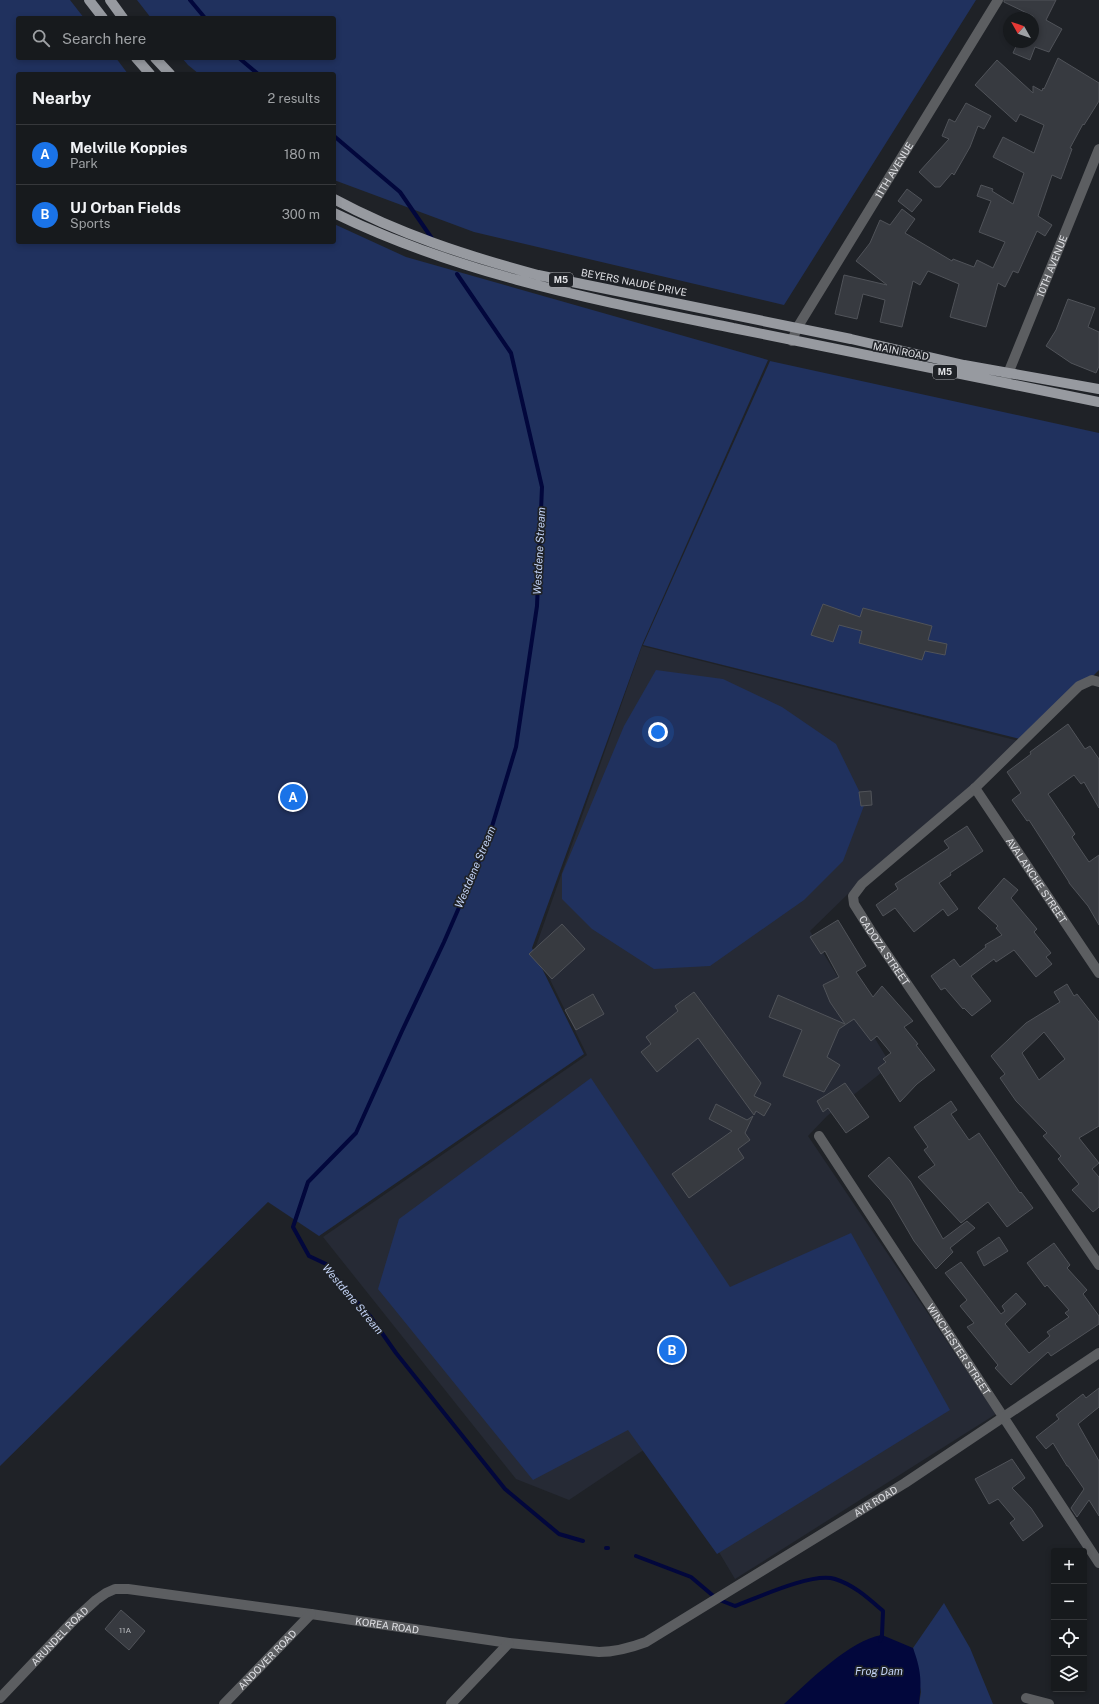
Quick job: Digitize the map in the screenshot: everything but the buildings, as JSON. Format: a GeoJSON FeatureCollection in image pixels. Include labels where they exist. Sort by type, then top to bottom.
{"type":"FeatureCollection","features":[{"type":"Feature","properties":{"kind":"main road"},"geometry":{"type":"LineString","coordinates":[[89,0],[101,16]]}},
{"type":"Feature","properties":{"kind":"main road"},"geometry":{"type":"LineString","coordinates":[[110,0],[122,16]]}},
{"type":"Feature","properties":{"kind":"main road"},"geometry":{"type":"LineString","coordinates":[[138,60],[148,72]]}},
{"type":"Feature","properties":{"kind":"main road"},"geometry":{"type":"LineString","coordinates":[[157,60],[168,72]]}},
{"type":"Feature","properties":{"kind":"main road","name":"BEYERS NAUDÉ DRIVE"},"geometry":{"type":"LineString","coordinates":[[336,200],[412,236],[497,264],[552,278],[797,328]]}},
{"type":"Feature","properties":{"kind":"main road","name":"M5"},"geometry":{"type":"LineString","coordinates":[[336,214],[408,245],[494,274],[603,301],[792,341]]}},
{"type":"Feature","properties":{"kind":"main road","name":"MAIN ROAD"},"geometry":{"type":"LineString","coordinates":[[797,328],[964,365],[1099,389]]}},
{"type":"Feature","properties":{"kind":"main road","name":"MAIN ROAD"},"geometry":{"type":"LineString","coordinates":[[792,341],[1099,402]]}},
{"type":"Feature","properties":{"kind":"street","name":"11TH AVENUE"},"geometry":{"type":"LineString","coordinates":[[792,341],[797,328],[998,0]]}},
{"type":"Feature","properties":{"kind":"street","name":"10TH AVENUE"},"geometry":{"type":"LineString","coordinates":[[1003,383],[1099,149]]}},
{"type":"Feature","properties":{"kind":"street","name":"CADOZA STREET"},"geometry":{"type":"LineString","coordinates":[[1099,682],[1092,680],[1085,682],[1075,689],[975,788],[862,884],[853,896],[854,904],[871,931],[1099,1265]]}},
{"type":"Feature","properties":{"kind":"street","name":"AVALANCHE STREET"},"geometry":{"type":"LineString","coordinates":[[975,788],[1099,972]]}},
{"type":"Feature","properties":{"kind":"street","name":"WINCHESTER STREET"},"geometry":{"type":"LineString","coordinates":[[819,1136],[1099,1563]]}},
{"type":"Feature","properties":{"kind":"street","name":"AYR ROAD"},"geometry":{"type":"LineString","coordinates":[[646,1642],[858,1512],[1099,1353]]}},
{"type":"Feature","properties":{"kind":"street","name":"ARUNDEL ROAD"},"geometry":{"type":"LineString","coordinates":[[0,1698],[73,1621],[96,1600],[115,1589],[128,1590]]}},
{"type":"Feature","properties":{"kind":"street","name":"KOREA ROAD"},"geometry":{"type":"LineString","coordinates":[[128,1590],[310,1614],[509,1643],[599,1652],[623,1650],[646,1642]]}},
{"type":"Feature","properties":{"kind":"street","name":"ANDOVER ROAD"},"geometry":{"type":"LineString","coordinates":[[224,1704],[310,1614]]}},
{"type":"Feature","properties":{"kind":"street"},"geometry":{"type":"LineString","coordinates":[[451,1704],[509,1643]]}},
{"type":"Feature","properties":{"kind":"street"},"geometry":{"type":"LineString","coordinates":[[1026,1698],[1049,1704]]}},
{"type":"Feature","properties":{"kind":"shaded area"},"geometry":{"type":"Polygon","coordinates":[[[0,0],[70,0],[82,16],[16,16],[16,60],[118,60],[126,72],[16,72],[16,244],[336,244],[336,225],[406,257],[768,360],[642,645],[532,948],[584,1054],[319,1236],[268,1202],[0,1466],[0,0]]]}},
{"type":"Feature","properties":{"kind":"shaded area"},"geometry":{"type":"Polygon","coordinates":[[[137,0],[976,0],[784,305],[474,232],[336,181],[336,72],[197,72],[184,60],[336,60],[336,16],[149,16],[137,0]]]}},
{"type":"Feature","properties":{"kind":"shaded area"},"geometry":{"type":"Polygon","coordinates":[[[770,361],[1099,433],[1099,670],[1028,741],[643,645],[770,361]]]}},
{"type":"Feature","properties":{"kind":"shaded area"},"geometry":{"type":"Polygon","coordinates":[[[642,646],[1027,743],[851,891],[810,931],[891,1065],[827,1116],[808,1136],[996,1414],[735,1579],[654,1443],[569,1500],[516,1479],[323,1237],[587,1055],[535,949],[642,646]]]}},
{"type":"Feature","properties":{"kind":"shaded area"},"geometry":{"type":"Polygon","coordinates":[[[656,670],[723,679],[782,707],[836,744],[865,803],[843,861],[804,900],[710,966],[654,969],[592,929],[562,899],[562,874],[624,726],[656,670]]]}},
{"type":"Feature","properties":{"kind":"shaded area"},"geometry":{"type":"Polygon","coordinates":[[[591,1078],[730,1287],[851,1233],[950,1410],[717,1554],[628,1430],[533,1480],[378,1289],[399,1219],[591,1078]]]}},
{"type":"Feature","properties":{"kind":"shaded area"},"geometry":{"type":"Polygon","coordinates":[[[944,1603],[970,1648],[993,1704],[919,1704],[921,1692],[913,1648],[944,1603]]]}},
{"type":"Feature","properties":{"kind":"water","name":"Frog Dam"},"geometry":{"type":"Polygon","coordinates":[[[882,1635],[913,1648],[918,1663],[920,1676],[919,1704],[784,1704],[843,1653],[870,1638],[882,1635]]]}},
{"type":"Feature","properties":{"kind":"waterway","name":"Westdene Stream"},"geometry":{"type":"LineString","coordinates":[[190,0],[203,16]]}},
{"type":"Feature","properties":{"kind":"waterway","name":"Westdene Stream"},"geometry":{"type":"LineString","coordinates":[[241,60],[256,72]]}},
{"type":"Feature","properties":{"kind":"waterway","name":"Westdene Stream"},"geometry":{"type":"LineString","coordinates":[[336,138],[400,192],[433,240]]}},
{"type":"Feature","properties":{"kind":"waterway","name":"Westdene Stream"},"geometry":{"type":"LineString","coordinates":[[457,274],[511,353],[542,487],[537,606],[516,747],[487,843],[444,942],[356,1133],[308,1182],[293,1227],[309,1256],[326,1264],[347,1291],[370,1316],[396,1353],[505,1489],[559,1534],[583,1541]]}},
{"type":"Feature","properties":{"kind":"waterway"},"geometry":{"type":"LineString","coordinates":[[636,1556],[691,1577],[717,1599],[735,1606],[799,1582],[813,1579],[835,1579],[855,1588],[883,1611],[882,1635],[880,1641]]}},
{"type":"Feature","properties":{"kind":"place","name":"Melville Koppies"},"geometry":{"type":"Point","coordinates":[293,797]}},
{"type":"Feature","properties":{"kind":"place","name":"UJ Orban Fields"},"geometry":{"type":"Point","coordinates":[672,1350]}}]}
